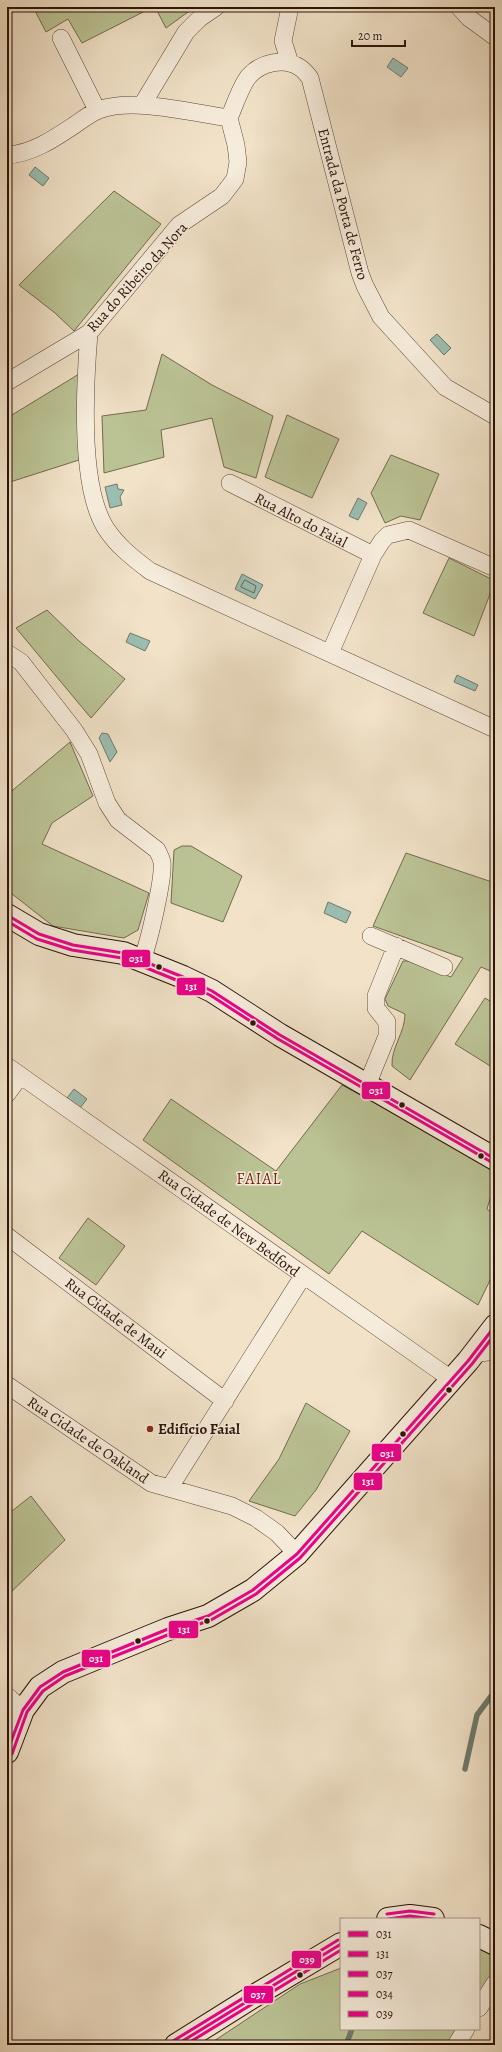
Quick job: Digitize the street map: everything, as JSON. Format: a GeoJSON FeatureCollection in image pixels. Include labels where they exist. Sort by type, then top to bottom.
{"type":"FeatureCollection","features":[{"type":"Feature","properties":{"kind":"street"},"geometry":{"type":"LineString","coordinates":[[142,105],[186,32],[200,18],[216,7]]}},
{"type":"Feature","properties":{"kind":"street"},"geometry":{"type":"LineString","coordinates":[[7,155],[24,153],[62,133],[97,110],[111,106],[142,105],[229,118],[248,77],[259,67],[276,62],[290,63],[283,41],[290,7]]}},
{"type":"Feature","properties":{"kind":"street"},"geometry":{"type":"LineString","coordinates":[[459,7],[469,18],[495,36]]}},
{"type":"Feature","properties":{"kind":"street"},"geometry":{"type":"LineString","coordinates":[[61,38],[97,110]]}},
{"type":"Feature","properties":{"kind":"street","name":"Entrada da Porta de Ferro"},"geometry":{"type":"LineString","coordinates":[[290,63],[300,67],[310,78],[360,273],[381,317],[445,387],[495,416]]}},
{"type":"Feature","properties":{"kind":"street","name":"Rua do Ribeiro da Nora"},"geometry":{"type":"LineString","coordinates":[[7,382],[89,332],[179,226],[222,196],[235,179],[238,162],[236,145],[229,118]]}},
{"type":"Feature","properties":{"kind":"street"},"geometry":{"type":"LineString","coordinates":[[89,332],[85,403],[88,458],[94,504],[105,526],[122,550],[150,571],[495,729]]}},
{"type":"Feature","properties":{"kind":"street","name":"Rua Alto do Faial"},"geometry":{"type":"LineString","coordinates":[[230,483],[373,556]]}},
{"type":"Feature","properties":{"kind":"street"},"geometry":{"type":"LineString","coordinates":[[330,653],[373,556],[382,541],[388,535],[409,530],[495,568]]}},
{"type":"Feature","properties":{"kind":"street"},"geometry":{"type":"LineString","coordinates":[[7,653],[21,662],[74,730],[89,754],[107,803],[118,820],[157,850],[160,856],[162,862],[160,881],[147,946],[142,960]]}},
{"type":"Feature","properties":{"kind":"street"},"geometry":{"type":"LineString","coordinates":[[7,915],[39,934],[73,945],[105,949],[142,960],[212,991],[280,1035],[495,1159]]}},
{"type":"Feature","properties":{"kind":"street"},"geometry":{"type":"LineString","coordinates":[[371,936],[444,967]]}},
{"type":"Feature","properties":{"kind":"street"},"geometry":{"type":"LineString","coordinates":[[367,1085],[387,1036],[387,1022],[376,1008],[376,996],[396,946]]}},
{"type":"Feature","properties":{"kind":"street","name":"Rua Cidade de New Bedford"},"geometry":{"type":"LineString","coordinates":[[7,1066],[451,1379]]}},
{"type":"Feature","properties":{"kind":"street"},"geometry":{"type":"LineString","coordinates":[[7,1094],[20,1076]]}},
{"type":"Feature","properties":{"kind":"street","name":"Rua Cidade de Maui"},"geometry":{"type":"LineString","coordinates":[[7,1236],[225,1401]]}},
{"type":"Feature","properties":{"kind":"street"},"geometry":{"type":"LineString","coordinates":[[170,1488],[303,1276]]}},
{"type":"Feature","properties":{"kind":"street"},"geometry":{"type":"LineString","coordinates":[[7,1752],[23,1710],[40,1687],[63,1672],[168,1629],[208,1616],[253,1590],[297,1554],[473,1354],[495,1326]]}},
{"type":"Feature","properties":{"kind":"street"},"geometry":{"type":"LineString","coordinates":[[473,1354],[495,1351]]}},
{"type":"Feature","properties":{"kind":"street","name":"Rua Cidade de Oakland"},"geometry":{"type":"LineString","coordinates":[[7,1385],[151,1483],[232,1506],[256,1518],[278,1533],[297,1554]]}},
{"type":"Feature","properties":{"kind":"street"},"geometry":{"type":"LineString","coordinates":[[7,1696],[23,1710]]}},
{"type":"Feature","properties":{"kind":"street"},"geometry":{"type":"LineString","coordinates":[[395,1918],[410,1916],[425,1918]]}},
{"type":"Feature","properties":{"kind":"street"},"geometry":{"type":"LineString","coordinates":[[480,1936],[495,1944]]}},
{"type":"Feature","properties":{"kind":"street"},"geometry":{"type":"LineString","coordinates":[[176,2045],[259,1992],[340,1945]]}},
{"type":"Feature","properties":{"kind":"street"},"geometry":{"type":"LineString","coordinates":[[480,2006],[495,1983]]}},
{"type":"Feature","properties":{"kind":"street"},"geometry":{"type":"LineString","coordinates":[[456,2045],[465,2030]]}},
{"type":"Feature","properties":{"kind":"green space"},"geometry":{"type":"Polygon","coordinates":[[[33,7],[153,7],[82,43],[68,19],[46,32],[33,7]]]}},
{"type":"Feature","properties":{"kind":"green space"},"geometry":{"type":"Polygon","coordinates":[[[155,7],[195,7],[166,28],[155,7]]]}},
{"type":"Feature","properties":{"kind":"green space"},"geometry":{"type":"Polygon","coordinates":[[[114,191],[161,224],[74,331],[55,313],[19,285],[114,191]]]}},
{"type":"Feature","properties":{"kind":"green space"},"geometry":{"type":"Polygon","coordinates":[[[162,354],[212,385],[273,416],[256,478],[224,467],[212,418],[161,430],[164,457],[104,473],[102,416],[146,410],[162,354]]]}},
{"type":"Feature","properties":{"kind":"green space"},"geometry":{"type":"Polygon","coordinates":[[[79,374],[79,460],[7,483],[7,418],[79,374]]]}},
{"type":"Feature","properties":{"kind":"green space"},"geometry":{"type":"Polygon","coordinates":[[[287,415],[339,439],[312,498],[265,477],[287,415]]]}},
{"type":"Feature","properties":{"kind":"green space"},"geometry":{"type":"Polygon","coordinates":[[[391,455],[439,474],[420,520],[401,516],[385,523],[371,493],[391,455]]]}},
{"type":"Feature","properties":{"kind":"green space"},"geometry":{"type":"Polygon","coordinates":[[[449,558],[495,581],[474,636],[423,613],[449,558]]]}},
{"type":"Feature","properties":{"kind":"green space"},"geometry":{"type":"Polygon","coordinates":[[[47,610],[79,641],[125,679],[91,718],[16,628],[47,610]]]}},
{"type":"Feature","properties":{"kind":"green space"},"geometry":{"type":"Polygon","coordinates":[[[70,742],[93,796],[52,823],[42,844],[149,893],[138,930],[124,938],[53,926],[7,890],[7,795],[70,742]]]}},
{"type":"Feature","properties":{"kind":"green space"},"geometry":{"type":"Polygon","coordinates":[[[182,846],[191,846],[242,876],[223,922],[171,903],[174,850],[182,846]]]}},
{"type":"Feature","properties":{"kind":"green space"},"geometry":{"type":"Polygon","coordinates":[[[406,853],[495,883],[495,973],[481,967],[410,1080],[392,1066],[392,1059],[403,1027],[405,1014],[388,1006],[385,999],[403,961],[408,961],[451,977],[463,958],[373,926],[406,853]]]}},
{"type":"Feature","properties":{"kind":"green space"},"geometry":{"type":"Polygon","coordinates":[[[485,998],[495,1004],[495,1069],[455,1044],[485,998]]]}},
{"type":"Feature","properties":{"kind":"green space"},"geometry":{"type":"Polygon","coordinates":[[[342,1085],[495,1169],[495,1182],[487,1209],[495,1215],[495,1270],[478,1305],[362,1231],[329,1274],[143,1140],[171,1099],[276,1171],[342,1085]]]}},
{"type":"Feature","properties":{"kind":"green space"},"geometry":{"type":"Polygon","coordinates":[[[88,1218],[125,1246],[96,1285],[59,1258],[88,1218]]]}},
{"type":"Feature","properties":{"kind":"green space"},"geometry":{"type":"Polygon","coordinates":[[[306,1403],[350,1431],[316,1490],[295,1516],[249,1501],[279,1459],[306,1403]]]}},
{"type":"Feature","properties":{"kind":"green space"},"geometry":{"type":"Polygon","coordinates":[[[31,1496],[65,1540],[7,1596],[7,1515],[31,1496]]]}},
{"type":"Feature","properties":{"kind":"green space"},"geometry":{"type":"Polygon","coordinates":[[[480,1949],[495,1955],[495,1975],[480,1998],[480,1949]]]}},
{"type":"Feature","properties":{"kind":"green space"},"geometry":{"type":"Polygon","coordinates":[[[340,1968],[340,2030],[459,2030],[450,2045],[208,2045],[300,1984],[340,1968]]]}},
{"type":"Feature","properties":{"kind":"water"},"geometry":{"type":"Polygon","coordinates":[[[393,58],[408,68],[401,77],[387,67],[393,58]]]}},
{"type":"Feature","properties":{"kind":"water"},"geometry":{"type":"Polygon","coordinates":[[[35,167],[49,178],[43,186],[29,175],[35,167]]]}},
{"type":"Feature","properties":{"kind":"water"},"geometry":{"type":"Polygon","coordinates":[[[437,334],[451,348],[444,355],[430,340],[437,334]]]}},
{"type":"Feature","properties":{"kind":"water"},"geometry":{"type":"Polygon","coordinates":[[[117,484],[118,489],[124,490],[120,497],[122,505],[110,508],[105,487],[117,484]]]}},
{"type":"Feature","properties":{"kind":"water"},"geometry":{"type":"Polygon","coordinates":[[[358,498],[367,503],[358,520],[349,516],[358,498]]]}},
{"type":"Feature","properties":{"kind":"water"},"geometry":{"type":"Polygon","coordinates":[[[242,574],[263,585],[255,599],[235,589],[242,574]]]}},
{"type":"Feature","properties":{"kind":"water"},"geometry":{"type":"Polygon","coordinates":[[[130,633],[150,641],[145,651],[126,642],[130,633]]]}},
{"type":"Feature","properties":{"kind":"water"},"geometry":{"type":"Polygon","coordinates":[[[457,675],[478,685],[475,691],[454,682],[457,675]]]}},
{"type":"Feature","properties":{"kind":"water"},"geometry":{"type":"Polygon","coordinates":[[[102,733],[108,734],[117,752],[110,762],[99,738],[102,733]]]}},
{"type":"Feature","properties":{"kind":"water"},"geometry":{"type":"Polygon","coordinates":[[[328,902],[351,912],[346,923],[324,913],[328,902]]]}},
{"type":"Feature","properties":{"kind":"water"},"geometry":{"type":"Polygon","coordinates":[[[74,1089],[87,1099],[80,1108],[67,1098],[74,1089]]]}},
{"type":"Feature","properties":{"kind":"waterway"},"geometry":{"type":"LineString","coordinates":[[465,1769],[477,1715],[495,1691]]}},
{"type":"Feature","properties":{"kind":"waterway"},"geometry":{"type":"LineString","coordinates":[[346,2045],[352,2030]]}},
{"type":"Feature","properties":{"kind":"transit line","name":"031"},"geometry":{"type":"LineString","coordinates":[[7,915],[39,934],[73,945],[123,953],[183,977],[212,991],[280,1035],[495,1159]]}},
{"type":"Feature","properties":{"kind":"transit line","name":"131"},"geometry":{"type":"LineString","coordinates":[[7,921],[37,939],[72,950],[122,958],[210,995],[278,1039],[493,1163]]}},
{"type":"Feature","properties":{"kind":"transit line","name":"031"},"geometry":{"type":"LineString","coordinates":[[7,1752],[23,1710],[40,1687],[63,1672],[168,1629],[208,1616],[253,1590],[297,1554],[468,1361],[495,1326]]}},
{"type":"Feature","properties":{"kind":"transit line","name":"131"},"geometry":{"type":"LineString","coordinates":[[12,1754],[27,1712],[43,1691],[65,1676],[170,1634],[211,1620],[256,1594],[300,1558],[472,1364],[495,1334]]}},
{"type":"Feature","properties":{"kind":"transit line","name":"039"},"geometry":{"type":"LineString","coordinates":[[387,1914],[410,1911],[434,1914]]}},
{"type":"Feature","properties":{"kind":"transit line","name":"037"},"geometry":{"type":"LineString","coordinates":[[395,1918],[410,1916],[425,1918]]}},
{"type":"Feature","properties":{"kind":"transit line","name":"039"},"geometry":{"type":"LineString","coordinates":[[173,2041],[338,1940]]}},
{"type":"Feature","properties":{"kind":"transit line","name":"037"},"geometry":{"type":"LineString","coordinates":[[176,2045],[340,1945]]}},
{"type":"Feature","properties":{"kind":"transit line","name":"034"},"geometry":{"type":"LineString","coordinates":[[185,2045],[340,1951]]}},
{"type":"Feature","properties":{"kind":"place","name":"Edifício Faial"},"geometry":{"type":"Point","coordinates":[150,1429]}},
{"type":"Feature","properties":{"kind":"district","name":"FAIAL"},"geometry":{"type":"Point","coordinates":[259,1179]}}]}
